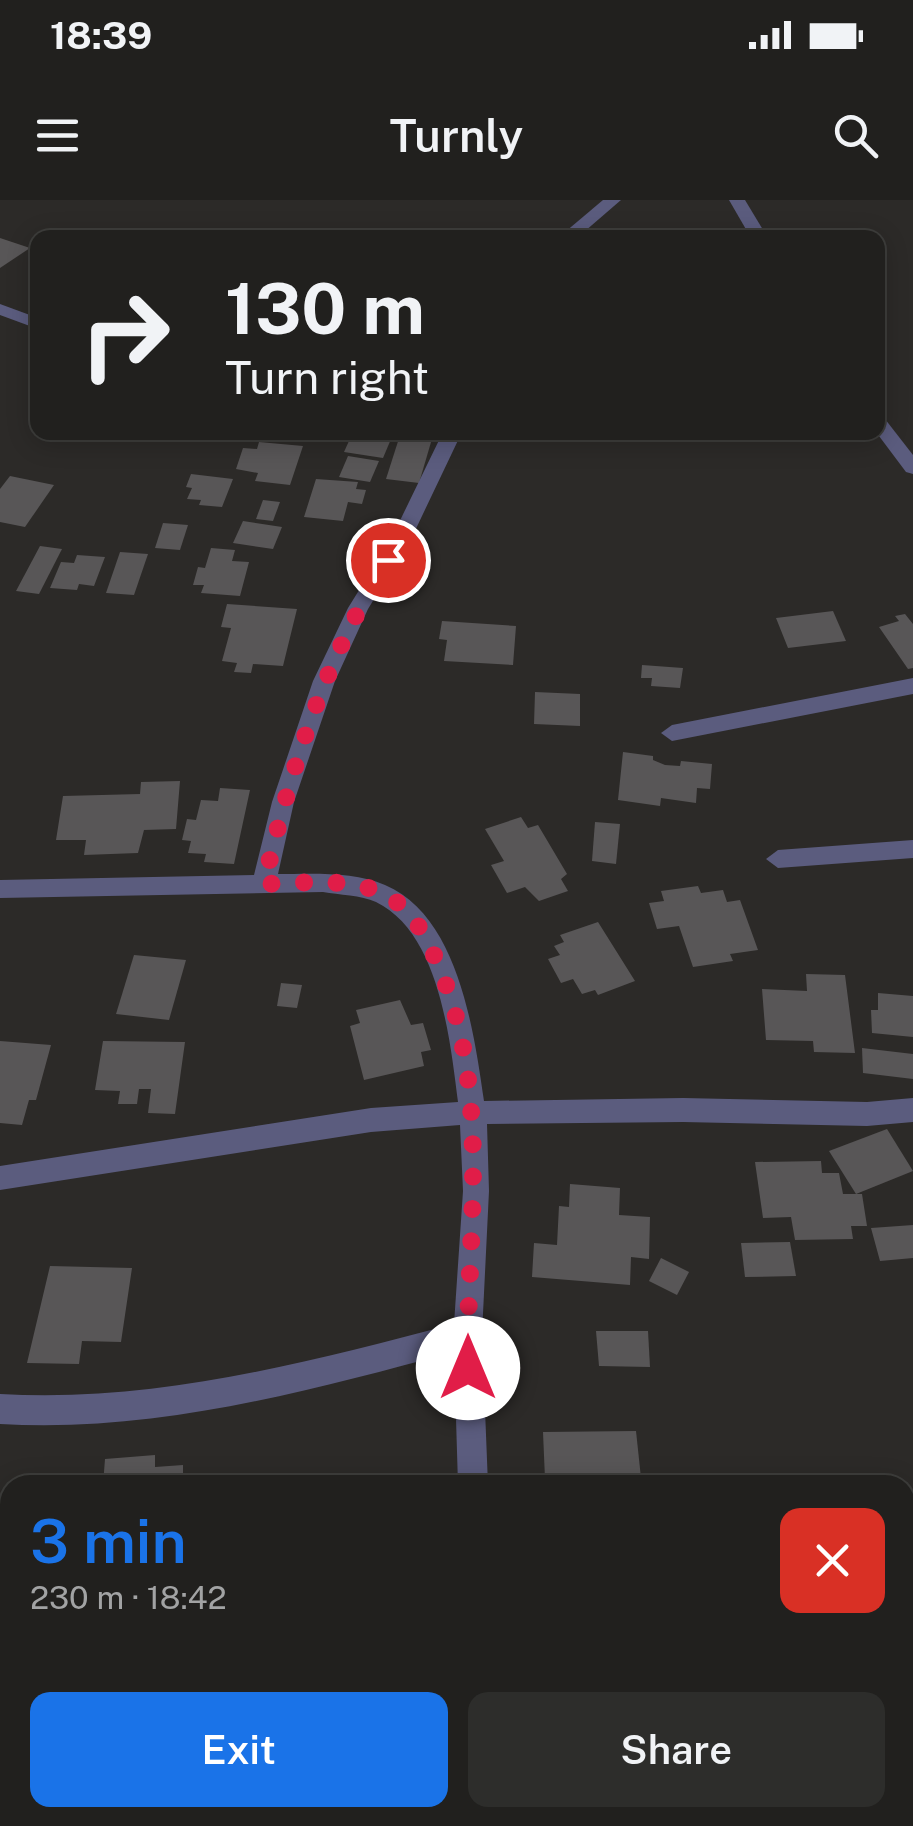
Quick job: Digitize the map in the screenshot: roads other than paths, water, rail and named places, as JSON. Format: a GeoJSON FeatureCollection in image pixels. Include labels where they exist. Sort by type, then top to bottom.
{"type":"FeatureCollection","features":[{"type":"Feature","properties":{"kind":"street"},"geometry":{"type":"LineString","coordinates":[[576,230],[613,200]]}},
{"type":"Feature","properties":{"kind":"street"},"geometry":{"type":"LineString","coordinates":[[737,200],[755,230]]}},
{"type":"Feature","properties":{"kind":"street"},"geometry":{"type":"LineString","coordinates":[[0,309],[30,321]]}},
{"type":"Feature","properties":{"kind":"street"},"geometry":{"type":"LineString","coordinates":[[885,432],[913,468]]}},
{"type":"Feature","properties":{"kind":"street"},"geometry":{"type":"LineString","coordinates":[[264,884],[283,802],[324,681],[358,608],[402,536],[449,440]]}},
{"type":"Feature","properties":{"kind":"street"},"geometry":{"type":"LineString","coordinates":[[672,733],[913,686]]}},
{"type":"Feature","properties":{"kind":"street"},"geometry":{"type":"LineString","coordinates":[[778,859],[913,849]]}},
{"type":"Feature","properties":{"kind":"street"},"geometry":{"type":"LineString","coordinates":[[0,889],[354,886],[379,892],[404,908],[428,939],[458,1012],[473,1112],[476,1192],[468,1334],[473,1475]]}},
{"type":"Feature","properties":{"kind":"street"},"geometry":{"type":"LineString","coordinates":[[0,1178],[371,1120],[473,1112],[683,1110],[867,1114],[913,1110]]}},
{"type":"Feature","properties":{"kind":"street"},"geometry":{"type":"LineString","coordinates":[[0,1409],[104,1409],[240,1391],[468,1334]]}}]}
